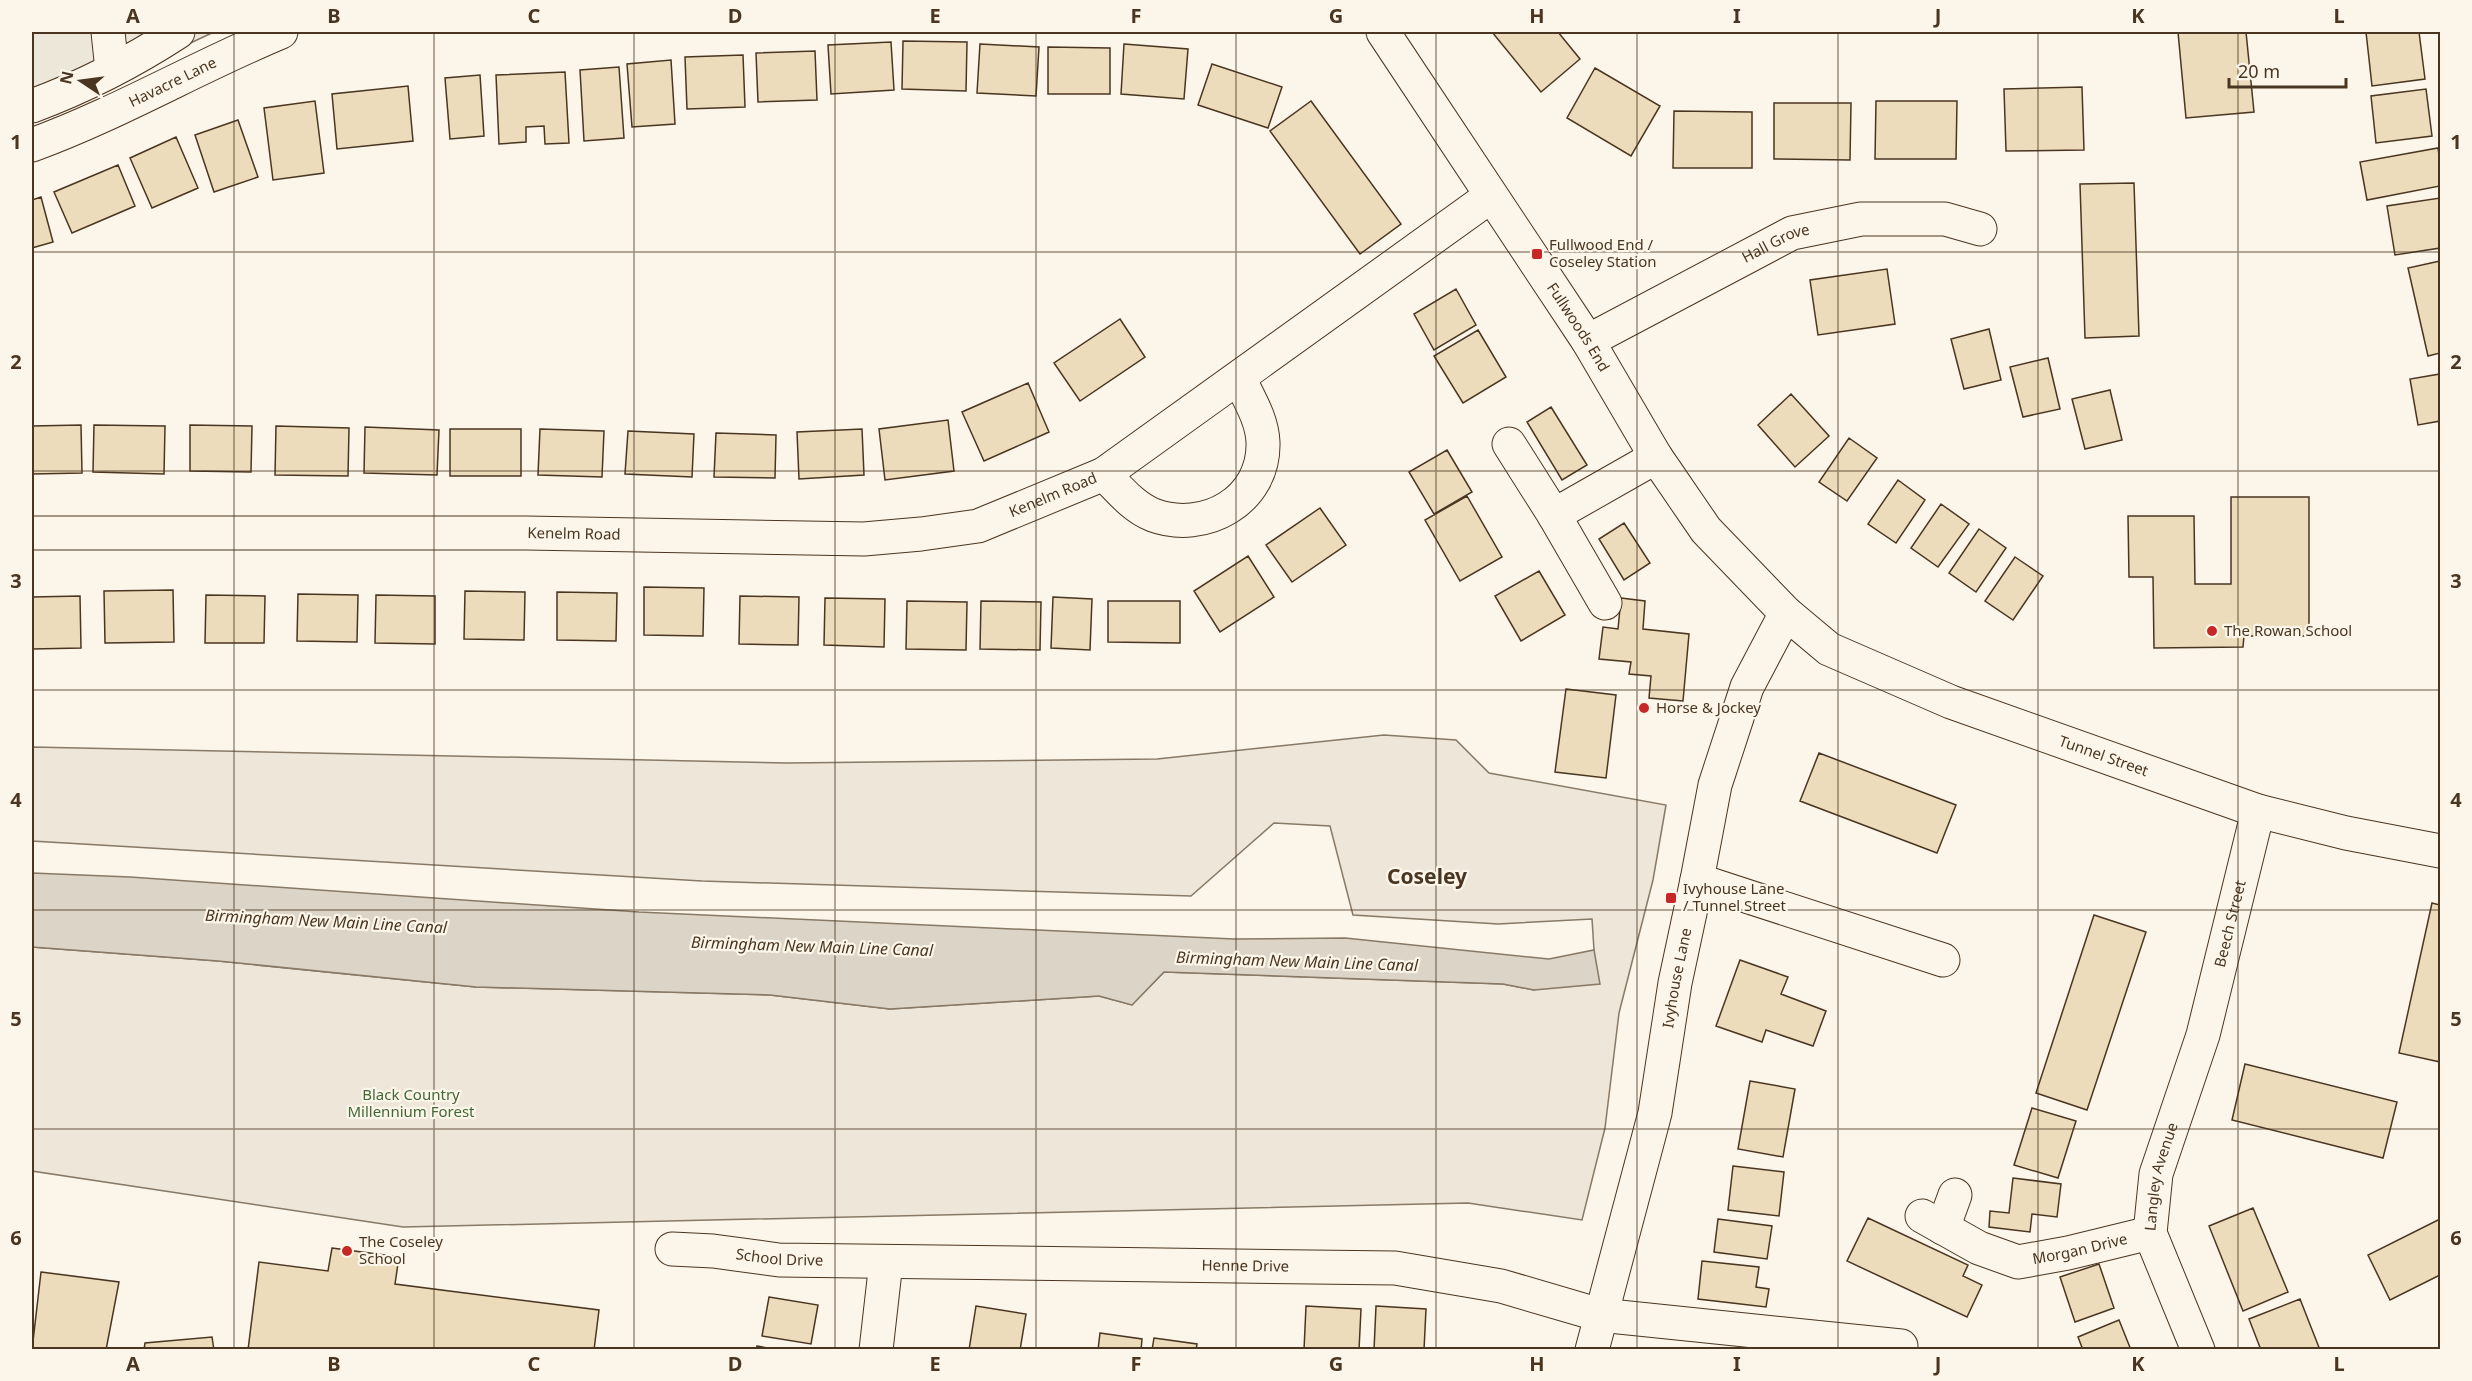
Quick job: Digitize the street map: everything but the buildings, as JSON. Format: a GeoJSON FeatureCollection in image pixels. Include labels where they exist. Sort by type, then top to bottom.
{"type":"FeatureCollection","features":[{"type":"Feature","properties":{"kind":"street"},"geometry":{"type":"LineString","coordinates":[[108,32],[112,70]]}},
{"type":"Feature","properties":{"kind":"street"},"geometry":{"type":"LineString","coordinates":[[32,106],[69,92],[141,56],[178,32]]}},
{"type":"Feature","properties":{"kind":"street","name":"Havacre Lane"},"geometry":{"type":"LineString","coordinates":[[32,145],[147,95],[224,56],[281,32]]}},
{"type":"Feature","properties":{"kind":"street","name":"Fullwoods End"},"geometry":{"type":"LineString","coordinates":[[1383,32],[1588,341],[1656,457],[1706,530],[1786,613]]}},
{"type":"Feature","properties":{"kind":"street","name":"Kenelm Road"},"geometry":{"type":"LineString","coordinates":[[32,533],[526,533],[864,538],[921,534],[978,526],[1104,474],[1491,196]]}},
{"type":"Feature","properties":{"kind":"street","name":"Hall Grove"},"geometry":{"type":"LineString","coordinates":[[1588,341],[1792,233],[1861,219],[1945,219],[1980,229]]}},
{"type":"Feature","properties":{"kind":"street","name":"Kenelm Road"},"geometry":{"type":"LineString","coordinates":[[1104,474],[1133,503],[1151,514],[1173,522],[1198,521],[1221,514],[1252,484],[1261,465],[1263,443],[1260,421],[1239,378]]}},
{"type":"Feature","properties":{"kind":"street"},"geometry":{"type":"LineString","coordinates":[[1509,444],[1554,515],[1605,603]]}},
{"type":"Feature","properties":{"kind":"street"},"geometry":{"type":"LineString","coordinates":[[1554,515],[1656,457]]}},
{"type":"Feature","properties":{"kind":"street","name":"Tunnel Street"},"geometry":{"type":"LineString","coordinates":[[1786,613],[1829,649],[1951,702],[2258,812],[2346,833],[2440,851]]}},
{"type":"Feature","properties":{"kind":"street","name":"Ivyhouse Lane"},"geometry":{"type":"LineString","coordinates":[[1592,1350],[1655,1113],[1675,983],[1715,784],[1743,698],[1786,613]]}},
{"type":"Feature","properties":{"kind":"street","name":"Beech Street"},"geometry":{"type":"LineString","coordinates":[[2203,1035],[2258,812]]}},
{"type":"Feature","properties":{"kind":"street"},"geometry":{"type":"LineString","coordinates":[[1697,880],[1943,960]]}},
{"type":"Feature","properties":{"kind":"street","name":"Langley Avenue"},"geometry":{"type":"LineString","coordinates":[[2198,1350],[2150,1233],[2156,1174],[2203,1035]]}},
{"type":"Feature","properties":{"kind":"street","name":"Morgan Drive"},"geometry":{"type":"LineString","coordinates":[[1955,1195],[1932,1222],[1979,1248],[2018,1262],[2068,1253],[2150,1233]]}},
{"type":"Feature","properties":{"kind":"street","name":"School Drive"},"geometry":{"type":"LineString","coordinates":[[672,1249],[712,1251],[778,1260],[886,1262]]}},
{"type":"Feature","properties":{"kind":"street"},"geometry":{"type":"LineString","coordinates":[[876,1350],[886,1262]]}},
{"type":"Feature","properties":{"kind":"street","name":"Henne Drive"},"geometry":{"type":"LineString","coordinates":[[886,1262],[1395,1268],[1502,1286],[1600,1315],[1901,1346],[1901,1350]]}},
{"type":"Feature","properties":{"kind":"green space","name":"Black Country Millennium Forest"},"geometry":{"type":"Polygon","coordinates":[[[1384,735],[1456,740],[1489,773],[1666,805],[1653,880],[1619,1013],[1605,1128],[1582,1220],[1468,1203],[403,1227],[32,1171],[32,947],[218,961],[476,987],[770,995],[890,1009],[1099,996],[1132,1005],[1164,972],[1503,984],[1534,990],[1592,969],[1594,950],[1592,919],[1498,924],[1353,915],[1330,826],[1274,823],[1191,896],[702,881],[32,841],[32,747],[787,763],[1157,759],[1384,735]]]}},
{"type":"Feature","properties":{"kind":"shaded area"},"geometry":{"type":"Polygon","coordinates":[[[32,32],[214,32],[32,117],[32,32]]]}},
{"type":"Feature","properties":{"kind":"water","name":"Birmingham New Main Line Canal"},"geometry":{"type":"Polygon","coordinates":[[[32,873],[130,877],[639,912],[1234,939],[1345,938],[1549,959],[1594,950],[1600,984],[1534,990],[1503,984],[1164,972],[1132,1005],[1099,996],[890,1009],[770,995],[476,987],[218,961],[32,947],[32,873]]]}},
{"type":"Feature","properties":{"kind":"place","name":"Fullwood End / Coseley Station"},"geometry":{"type":"Point","coordinates":[1537,254]}},
{"type":"Feature","properties":{"kind":"place","name":"The Rowan School"},"geometry":{"type":"Point","coordinates":[2212,631]}},
{"type":"Feature","properties":{"kind":"place","name":"Horse & Jockey"},"geometry":{"type":"Point","coordinates":[1644,708]}},
{"type":"Feature","properties":{"kind":"place","name":"Ivyhouse Lane / Tunnel Street"},"geometry":{"type":"Point","coordinates":[1671,898]}},
{"type":"Feature","properties":{"kind":"place","name":"The Coseley School"},"geometry":{"type":"Point","coordinates":[347,1251]}},
{"type":"Feature","properties":{"kind":"district","name":"Coseley"},"geometry":{"type":"Point","coordinates":[1427,877]}}]}
